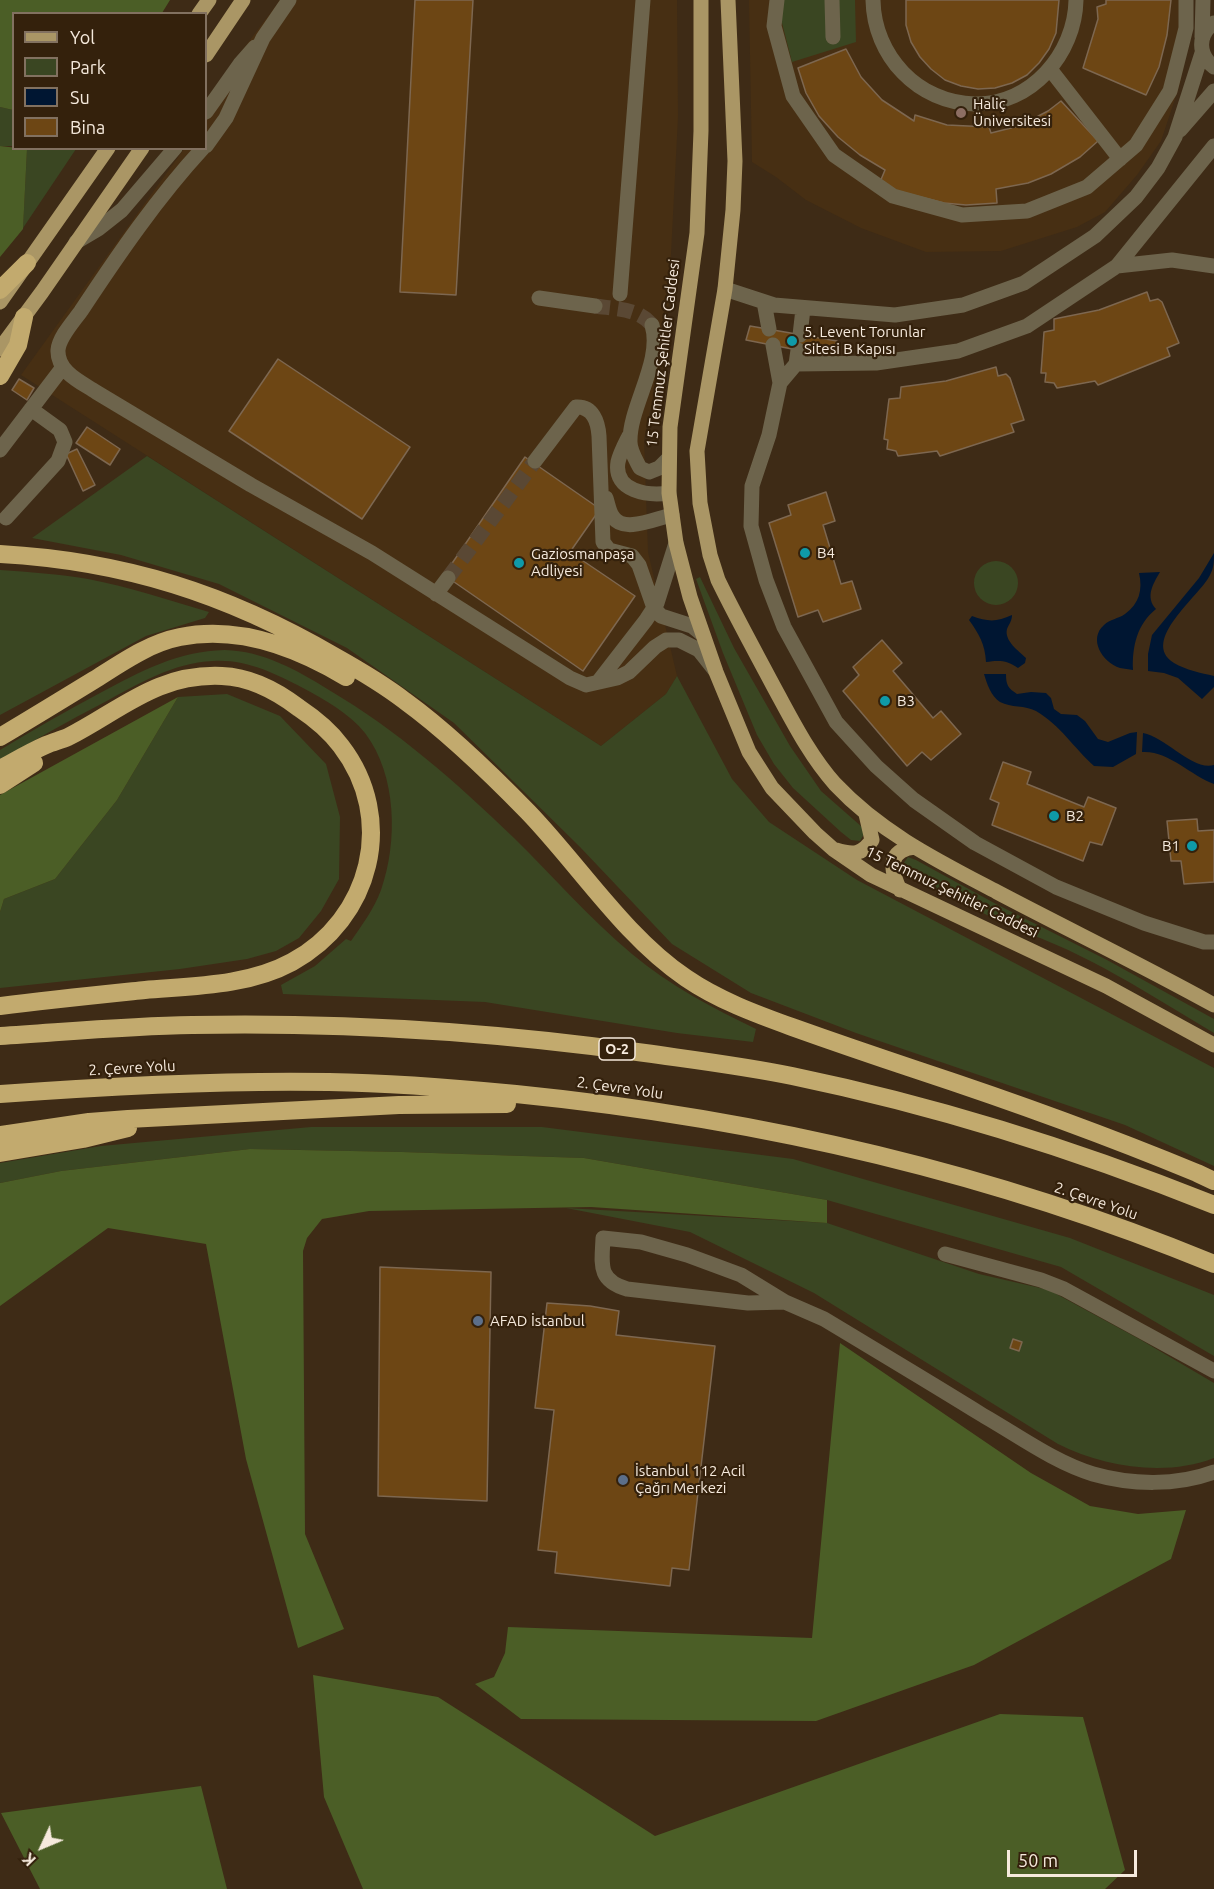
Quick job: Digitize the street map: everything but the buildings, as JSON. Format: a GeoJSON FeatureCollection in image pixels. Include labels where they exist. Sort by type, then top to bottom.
{"type":"FeatureCollection","features":[{"type":"Feature","properties":{"kind":"highway"},"geometry":{"type":"LineString","coordinates":[[0,290],[27,263]]}},
{"type":"Feature","properties":{"kind":"highway"},"geometry":{"type":"LineString","coordinates":[[0,376],[18,345],[24,317]]}},
{"type":"Feature","properties":{"kind":"highway"},"geometry":{"type":"LineString","coordinates":[[0,554],[79,561],[121,569],[164,581],[229,604],[300,636],[406,701],[473,758],[523,807],[629,927],[686,978],[716,996],[833,1042],[1080,1127],[1214,1181]]}},
{"type":"Feature","properties":{"kind":"highway"},"geometry":{"type":"LineString","coordinates":[[0,737],[153,645],[179,637],[226,633],[260,639],[305,656],[444,733]]}},
{"type":"Feature","properties":{"kind":"highway"},"geometry":{"type":"LineString","coordinates":[[0,770],[48,744],[67,737],[147,691],[196,677],[224,676],[250,681],[283,695],[312,717],[341,746],[360,779],[367,805],[371,836],[370,861],[357,897],[347,913],[328,938],[290,963],[272,971],[213,984],[0,1006]]}},
{"type":"Feature","properties":{"kind":"highway"},"geometry":{"type":"LineString","coordinates":[[0,785],[54,749],[67,737]]}},
{"type":"Feature","properties":{"kind":"highway","name":"O-2"},"geometry":{"type":"LineString","coordinates":[[0,1036],[191,1024],[331,1026],[485,1034],[623,1050],[792,1076],[961,1118],[1100,1161],[1214,1205]]}},
{"type":"Feature","properties":{"kind":"highway","name":"2. Çevre Yolu"},"geometry":{"type":"LineString","coordinates":[[0,1094],[191,1083],[329,1082],[408,1085],[570,1100],[736,1124],[894,1159],[1045,1202],[1214,1264]]}},
{"type":"Feature","properties":{"kind":"highway"},"geometry":{"type":"LineString","coordinates":[[0,1136],[89,1122],[376,1106],[570,1100]]}},
{"type":"Feature","properties":{"kind":"highway"},"geometry":{"type":"LineString","coordinates":[[0,1153],[83,1139],[169,1117]]}},
{"type":"Feature","properties":{"kind":"main road"},"geometry":{"type":"LineString","coordinates":[[207,54],[243,0]]}},
{"type":"Feature","properties":{"kind":"main road","name":"15 Temmuz Şehitler Caddesi"},"geometry":{"type":"LineString","coordinates":[[701,0],[701,131],[697,233],[670,427],[669,493],[675,543],[690,597],[736,724],[759,769],[780,796],[833,849],[871,875],[1074,970],[1214,1045]]}},
{"type":"Feature","properties":{"kind":"main road","name":"15 Temmuz Şehitler Caddesi"},"geometry":{"type":"LineString","coordinates":[[728,0],[735,161],[725,289],[696,452],[700,503],[710,555],[718,580],[801,737],[824,771],[877,824],[1009,898],[1137,962],[1214,1005]]}},
{"type":"Feature","properties":{"kind":"main road"},"geometry":{"type":"LineString","coordinates":[[0,302],[107,150]]}},
{"type":"Feature","properties":{"kind":"main road"},"geometry":{"type":"LineString","coordinates":[[0,349],[141,150]]}},
{"type":"Feature","properties":{"kind":"main road"},"geometry":{"type":"LineString","coordinates":[[833,849],[846,853],[857,853],[866,849],[872,840],[866,814]]}},
{"type":"Feature","properties":{"kind":"main road"},"geometry":{"type":"LineString","coordinates":[[900,890],[894,878],[892,865],[895,857],[907,848],[915,847]]}},
{"type":"Feature","properties":{"kind":"street"},"geometry":{"type":"LineString","coordinates":[[207,111],[289,0]]}},
{"type":"Feature","properties":{"kind":"street"},"geometry":{"type":"LineString","coordinates":[[620,294],[643,0]]}},
{"type":"Feature","properties":{"kind":"street"},"geometry":{"type":"LineString","coordinates":[[777,0],[774,27],[793,96],[834,155],[893,196],[962,215],[1027,211],[1087,187],[1136,145],[1170,91],[1186,28],[1186,0]]}},
{"type":"Feature","properties":{"kind":"street"},"geometry":{"type":"LineString","coordinates":[[832,0],[832,37]]}},
{"type":"Feature","properties":{"kind":"street"},"geometry":{"type":"LineString","coordinates":[[873,0],[873,12],[880,41],[896,67],[918,87],[946,99],[975,104],[1006,99],[1033,85],[1055,64],[1070,37],[1076,0]]}},
{"type":"Feature","properties":{"kind":"street"},"geometry":{"type":"LineString","coordinates":[[725,289],[764,302],[803,309],[895,315],[963,305],[1024,283],[1095,236],[1136,197],[1158,168],[1175,137],[1202,53],[1203,0]]}},
{"type":"Feature","properties":{"kind":"street"},"geometry":{"type":"LineString","coordinates":[[1202,37],[1214,23]]}},
{"type":"Feature","properties":{"kind":"street"},"geometry":{"type":"LineString","coordinates":[[207,143],[226,118],[263,38]]}},
{"type":"Feature","properties":{"kind":"street"},"geometry":{"type":"LineString","coordinates":[[1202,53],[1214,67]]}},
{"type":"Feature","properties":{"kind":"street"},"geometry":{"type":"LineString","coordinates":[[1050,69],[1120,159]]}},
{"type":"Feature","properties":{"kind":"street"},"geometry":{"type":"LineString","coordinates":[[1175,137],[1214,91]]}},
{"type":"Feature","properties":{"kind":"street"},"geometry":{"type":"LineString","coordinates":[[798,350],[876,363],[958,351],[1027,326],[1117,266],[1214,146]]}},
{"type":"Feature","properties":{"kind":"street"},"geometry":{"type":"LineString","coordinates":[[76,242],[98,229],[122,210],[173,150]]}},
{"type":"Feature","properties":{"kind":"street"},"geometry":{"type":"LineString","coordinates":[[201,150],[112,264],[65,334],[58,349],[60,365],[96,392],[251,485],[372,553],[570,678],[586,685],[617,678],[629,672],[655,647],[666,640],[679,640],[699,650],[716,672]]}},
{"type":"Feature","properties":{"kind":"street"},"geometry":{"type":"LineString","coordinates":[[1117,266],[1172,260],[1214,266]]}},
{"type":"Feature","properties":{"kind":"street"},"geometry":{"type":"LineString","coordinates":[[539,298],[595,306]]}},
{"type":"Feature","properties":{"kind":"street"},"geometry":{"type":"LineString","coordinates":[[764,302],[770,329]]}},
{"type":"Feature","properties":{"kind":"street"},"geometry":{"type":"LineString","coordinates":[[803,309],[798,350],[780,383],[769,435],[752,486],[751,526],[766,580],[784,627],[836,722],[876,766],[914,800],[975,843],[1056,887],[1144,923],[1203,942],[1214,942]]}},
{"type":"Feature","properties":{"kind":"street"},"geometry":{"type":"LineString","coordinates":[[652,325],[655,335],[654,352],[632,428],[618,464],[618,473],[623,482],[636,491],[652,495],[669,493]]}},
{"type":"Feature","properties":{"kind":"street"},"geometry":{"type":"LineString","coordinates":[[772,345],[780,383]]}},
{"type":"Feature","properties":{"kind":"street"},"geometry":{"type":"LineString","coordinates":[[0,450],[63,367]]}},
{"type":"Feature","properties":{"kind":"street"},"geometry":{"type":"LineString","coordinates":[[535,461],[569,413],[576,407],[583,406],[591,412],[598,426],[603,491],[603,542],[609,550],[632,556],[639,565],[654,608],[661,616],[692,626],[703,635]]}},
{"type":"Feature","properties":{"kind":"street"},"geometry":{"type":"LineString","coordinates":[[6,518],[58,461],[65,442],[60,430],[31,409]]}},
{"type":"Feature","properties":{"kind":"street"},"geometry":{"type":"LineString","coordinates":[[632,428],[630,443],[640,468],[649,472],[659,468],[668,459]]}},
{"type":"Feature","properties":{"kind":"street"},"geometry":{"type":"LineString","coordinates":[[603,491],[612,516],[620,524],[634,525],[672,515]]}},
{"type":"Feature","properties":{"kind":"street"},"geometry":{"type":"LineString","coordinates":[[598,682],[654,608],[675,543]]}},
{"type":"Feature","properties":{"kind":"street"},"geometry":{"type":"LineString","coordinates":[[436,594],[448,578]]}},
{"type":"Feature","properties":{"kind":"street"},"geometry":{"type":"LineString","coordinates":[[785,1302],[748,1303],[615,1286],[605,1277],[602,1268],[603,1238],[641,1242],[687,1255],[741,1275],[785,1302],[824,1319],[1049,1455],[1091,1473],[1120,1480],[1153,1482],[1198,1478],[1214,1472]]}},
{"type":"Feature","properties":{"kind":"street"},"geometry":{"type":"LineString","coordinates":[[945,1254],[1041,1280],[1064,1289],[1214,1371]]}},
{"type":"Feature","properties":{"kind":"shaded area"},"geometry":{"type":"Polygon","coordinates":[[[280,0],[677,0],[678,117],[667,332],[644,439],[648,552],[677,676],[666,694],[601,746],[21,375],[183,150],[207,150],[207,98],[280,0]]]}},
{"type":"Feature","properties":{"kind":"shaded area","name":"Haliç Üniversitesi"},"geometry":{"type":"Polygon","coordinates":[[[749,0],[1191,0],[1190,34],[1180,84],[1161,141],[1137,175],[1105,212],[1077,227],[1001,251],[926,252],[861,228],[806,200],[752,162],[749,0]]]}},
{"type":"Feature","properties":{"kind":"green space"},"geometry":{"type":"Polygon","coordinates":[[[0,0],[170,0],[163,12],[12,12],[12,110],[0,107],[0,0]]]}},
{"type":"Feature","properties":{"kind":"green space"},"geometry":{"type":"Polygon","coordinates":[[[782,0],[855,0],[856,42],[792,62],[781,19],[782,0]]]}},
{"type":"Feature","properties":{"kind":"green space"},"geometry":{"type":"Polygon","coordinates":[[[0,107],[12,110],[12,146],[0,146],[0,107]]]}},
{"type":"Feature","properties":{"kind":"green space"},"geometry":{"type":"Polygon","coordinates":[[[0,146],[12,147],[12,150],[27,150],[23,229],[0,257],[0,146]]]}},
{"type":"Feature","properties":{"kind":"green space"},"geometry":{"type":"Polygon","coordinates":[[[27,150],[75,150],[23,228],[27,150]]]}},
{"type":"Feature","properties":{"kind":"green space"},"geometry":{"type":"Polygon","coordinates":[[[147,456],[601,746],[666,694],[677,676],[732,779],[769,822],[857,880],[1214,1068],[1214,1166],[1125,1125],[856,1033],[751,993],[672,944],[580,847],[454,723],[347,648],[219,584],[121,555],[32,538],[147,456]]]}},
{"type":"Feature","properties":{"kind":"green space"},"geometry":{"type":"Polygon","coordinates":[[[996,561],[1012,567],[1018,583],[1012,599],[996,605],[980,599],[974,583],[980,567],[996,561]]]}},
{"type":"Feature","properties":{"kind":"green space"},"geometry":{"type":"Polygon","coordinates":[[[0,570],[88,579],[209,612],[205,618],[146,636],[0,715],[0,570]]]}},
{"type":"Feature","properties":{"kind":"green space"},"geometry":{"type":"Polygon","coordinates":[[[700,577],[734,648],[790,746],[821,791],[862,827],[864,834],[860,841],[851,840],[841,832],[793,788],[774,764],[757,735],[723,653],[696,579],[700,577]]]}},
{"type":"Feature","properties":{"kind":"green space"},"geometry":{"type":"Polygon","coordinates":[[[225,650],[253,654],[292,669],[378,722],[448,777],[492,817],[586,911],[646,966],[708,1004],[756,1029],[753,1042],[677,1033],[485,1002],[283,994],[281,985],[315,966],[346,939],[351,941],[371,910],[387,871],[392,830],[391,809],[389,788],[383,768],[376,750],[359,726],[320,697],[260,668],[237,662],[213,661],[169,670],[38,738],[0,761],[0,750],[130,677],[176,658],[225,650]]]}},
{"type":"Feature","properties":{"kind":"green space"},"geometry":{"type":"Polygon","coordinates":[[[227,694],[280,716],[326,764],[340,817],[339,879],[321,911],[299,938],[276,951],[247,959],[180,969],[0,988],[0,912],[4,899],[55,879],[117,800],[178,697],[227,694]]]}},
{"type":"Feature","properties":{"kind":"green space"},"geometry":{"type":"Polygon","coordinates":[[[178,697],[117,800],[55,879],[4,899],[0,912],[0,795],[178,697]]]}},
{"type":"Feature","properties":{"kind":"green space"},"geometry":{"type":"Polygon","coordinates":[[[908,857],[1107,960],[1214,1019],[1214,1033],[1142,989],[1092,962],[1015,929],[907,875],[903,864],[908,857]]]}},
{"type":"Feature","properties":{"kind":"green space"},"geometry":{"type":"Polygon","coordinates":[[[311,1127],[542,1127],[793,1159],[1070,1238],[1214,1295],[1214,1356],[1061,1267],[827,1200],[584,1158],[250,1149],[61,1171],[0,1183],[0,1163],[101,1146],[311,1127]]]}},
{"type":"Feature","properties":{"kind":"green space"},"geometry":{"type":"Polygon","coordinates":[[[250,1149],[584,1158],[827,1200],[827,1223],[591,1207],[369,1211],[322,1219],[307,1238],[303,1251],[305,1534],[344,1629],[298,1648],[246,1459],[206,1244],[108,1228],[0,1306],[0,1183],[61,1171],[250,1149]]]}},
{"type":"Feature","properties":{"kind":"green space"},"geometry":{"type":"Polygon","coordinates":[[[566,1208],[827,1223],[979,1274],[1049,1290],[1214,1383],[1214,1458],[1195,1464],[1155,1468],[1115,1464],[1076,1452],[1058,1444],[814,1293],[690,1232],[566,1208]]]}},
{"type":"Feature","properties":{"kind":"green space"},"geometry":{"type":"Polygon","coordinates":[[[840,1343],[1031,1473],[1090,1506],[1138,1514],[1186,1510],[1171,1559],[974,1665],[816,1721],[521,1719],[475,1684],[494,1677],[505,1653],[508,1627],[812,1638],[840,1343]]]}},
{"type":"Feature","properties":{"kind":"green space"},"geometry":{"type":"Polygon","coordinates":[[[313,1675],[438,1697],[655,1836],[1000,1714],[1083,1717],[1125,1870],[1105,1889],[363,1889],[324,1797],[313,1675]]]}},
{"type":"Feature","properties":{"kind":"green space"},"geometry":{"type":"Polygon","coordinates":[[[201,1786],[227,1889],[40,1889],[1,1813],[201,1786]]]}},
{"type":"Feature","properties":{"kind":"water"},"geometry":{"type":"Polygon","coordinates":[[[1214,553],[1210,575],[1175,619],[1163,643],[1165,654],[1174,663],[1214,676],[1214,687],[1202,699],[1178,678],[1148,671],[1148,654],[1152,635],[1199,578],[1214,553]]]}},
{"type":"Feature","properties":{"kind":"water"},"geometry":{"type":"Polygon","coordinates":[[[1160,572],[1151,595],[1156,609],[1144,622],[1137,636],[1133,670],[1113,665],[1099,649],[1097,637],[1099,631],[1106,623],[1125,614],[1134,606],[1140,591],[1139,573],[1160,572]]]}},
{"type":"Feature","properties":{"kind":"water"},"geometry":{"type":"Polygon","coordinates":[[[1012,615],[1007,629],[1008,638],[1026,658],[1025,663],[1018,668],[1003,661],[986,662],[981,640],[969,620],[972,616],[992,620],[1012,615]]]}},
{"type":"Feature","properties":{"kind":"water"},"geometry":{"type":"Polygon","coordinates":[[[984,674],[1006,674],[1008,686],[1017,694],[1046,693],[1051,698],[1054,709],[1061,714],[1077,715],[1085,721],[1098,739],[1108,742],[1137,732],[1136,754],[1113,767],[1094,766],[1045,717],[1032,709],[1000,702],[990,690],[984,674]]]}},
{"type":"Feature","properties":{"kind":"water"},"geometry":{"type":"Polygon","coordinates":[[[1143,733],[1161,741],[1188,759],[1206,766],[1214,765],[1214,784],[1161,755],[1142,752],[1143,733]]]}},
{"type":"Feature","properties":{"kind":"tunnel"},"geometry":{"type":"LineString","coordinates":[[595,306],[633,312],[652,325]]}},
{"type":"Feature","properties":{"kind":"tunnel"},"geometry":{"type":"LineString","coordinates":[[448,578],[535,461]]}},
{"type":"Feature","properties":{"kind":"place","name":"Haliç Üniversitesi"},"geometry":{"type":"Point","coordinates":[961,113]}},
{"type":"Feature","properties":{"kind":"place","name":"5. Levent Torunlar Sitesi B Kapısı"},"geometry":{"type":"Point","coordinates":[792,341]}},
{"type":"Feature","properties":{"kind":"place","name":"B4"},"geometry":{"type":"Point","coordinates":[805,553]}},
{"type":"Feature","properties":{"kind":"place","name":"Gaziosmanpaşa Adliyesi"},"geometry":{"type":"Point","coordinates":[519,563]}},
{"type":"Feature","properties":{"kind":"place","name":"B3"},"geometry":{"type":"Point","coordinates":[885,701]}},
{"type":"Feature","properties":{"kind":"place","name":"B2"},"geometry":{"type":"Point","coordinates":[1054,816]}},
{"type":"Feature","properties":{"kind":"place","name":"B1"},"geometry":{"type":"Point","coordinates":[1192,846]}},
{"type":"Feature","properties":{"kind":"place","name":"AFAD İstanbul"},"geometry":{"type":"Point","coordinates":[478,1321]}},
{"type":"Feature","properties":{"kind":"place","name":"İstanbul 112 Acil Çağrı Merkezi"},"geometry":{"type":"Point","coordinates":[623,1480]}}]}
